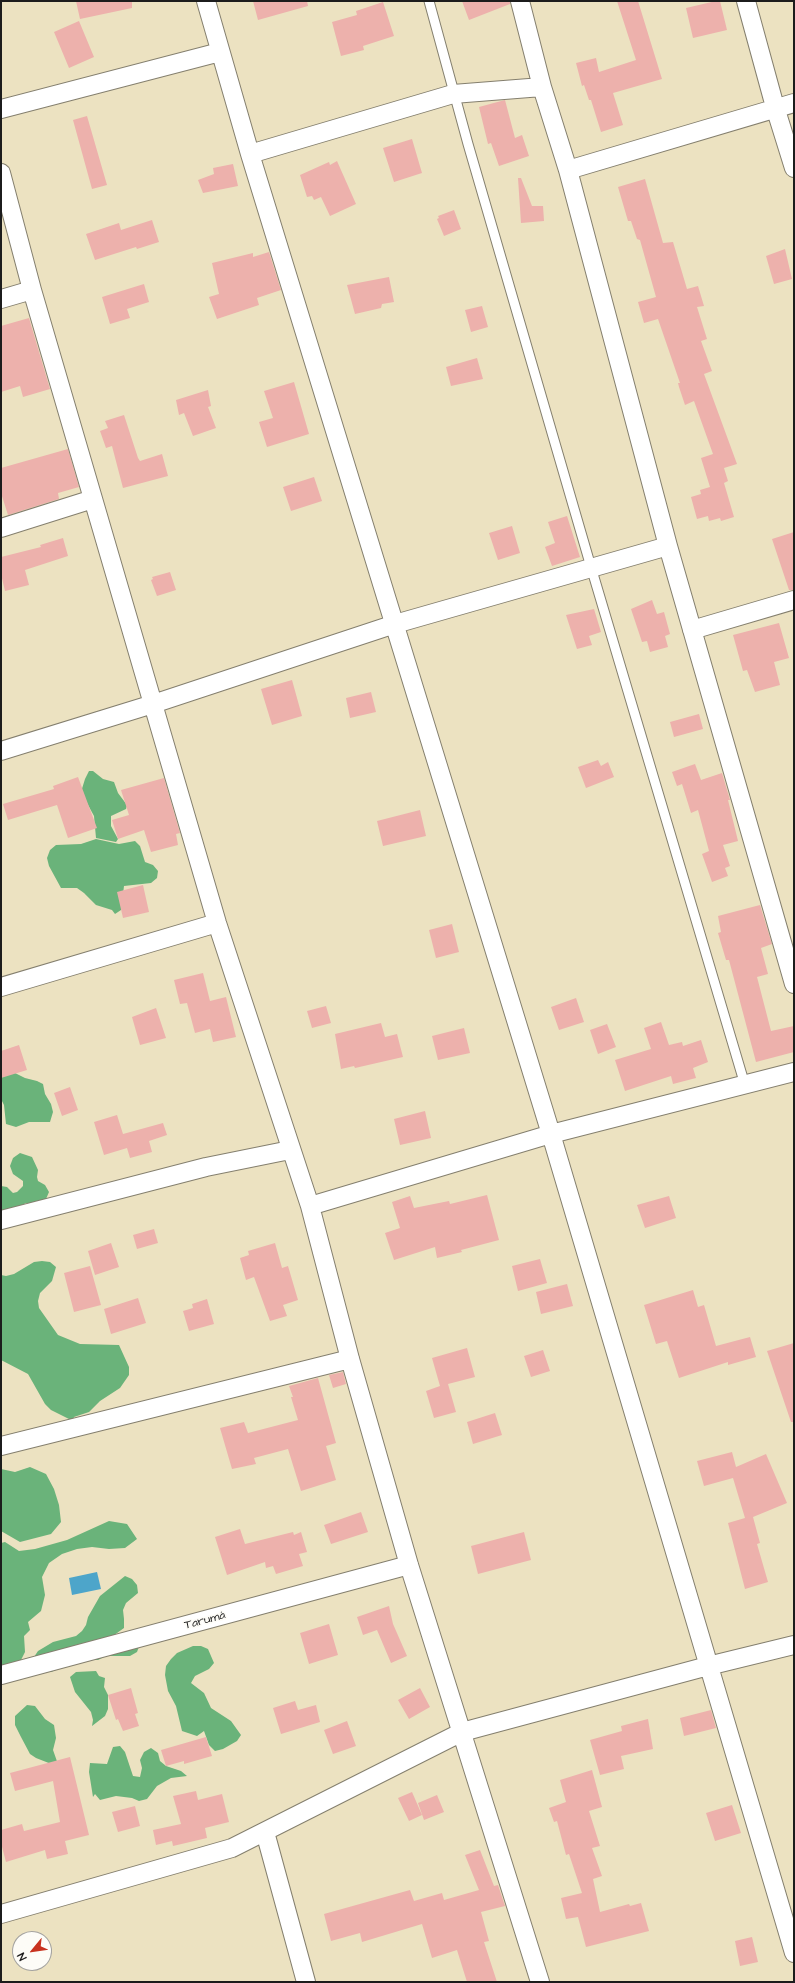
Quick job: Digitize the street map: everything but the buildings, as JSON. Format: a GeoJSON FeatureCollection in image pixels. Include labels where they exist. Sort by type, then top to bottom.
{"type":"FeatureCollection","features":[{"type":"Feature","properties":{"kind":"street"},"geometry":{"type":"LineString","coordinates":[[206,1],[250,154],[551,1134],[794,1953]]}},
{"type":"Feature","properties":{"kind":"street"},"geometry":{"type":"LineString","coordinates":[[520,1],[542,87],[568,170],[668,546],[794,984]]}},
{"type":"Feature","properties":{"kind":"street"},"geometry":{"type":"LineString","coordinates":[[746,1],[775,107],[794,168]]}},
{"type":"Feature","properties":{"kind":"street"},"geometry":{"type":"LineString","coordinates":[[1,109],[220,52]]}},
{"type":"Feature","properties":{"kind":"street"},"geometry":{"type":"LineString","coordinates":[[250,154],[453,94],[542,87]]}},
{"type":"Feature","properties":{"kind":"street"},"geometry":{"type":"LineString","coordinates":[[568,170],[775,107],[794,103]]}},
{"type":"Feature","properties":{"kind":"street"},"geometry":{"type":"LineString","coordinates":[[1,173],[32,290],[217,923],[290,1150],[310,1206],[350,1358],[409,1565],[540,1982]]}},
{"type":"Feature","properties":{"kind":"street"},"geometry":{"type":"LineString","coordinates":[[1,299],[32,290]]}},
{"type":"Feature","properties":{"kind":"street"},"geometry":{"type":"LineString","coordinates":[[1,528],[93,498]]}},
{"type":"Feature","properties":{"kind":"street"},"geometry":{"type":"LineString","coordinates":[[1,750],[154,704],[395,624],[668,546]]}},
{"type":"Feature","properties":{"kind":"street"},"geometry":{"type":"LineString","coordinates":[[692,630],[794,600]]}},
{"type":"Feature","properties":{"kind":"street"},"geometry":{"type":"LineString","coordinates":[[1,987],[217,923]]}},
{"type":"Feature","properties":{"kind":"street"},"geometry":{"type":"LineString","coordinates":[[310,1206],[551,1134],[794,1072]]}},
{"type":"Feature","properties":{"kind":"street"},"geometry":{"type":"LineString","coordinates":[[1,1220],[206,1167],[290,1150]]}},
{"type":"Feature","properties":{"kind":"street"},"geometry":{"type":"LineString","coordinates":[[1,1446],[350,1358]]}},
{"type":"Feature","properties":{"kind":"street","name":"Tarumá"},"geometry":{"type":"LineString","coordinates":[[1,1675],[409,1565]]}},
{"type":"Feature","properties":{"kind":"street"},"geometry":{"type":"LineString","coordinates":[[1,1914],[232,1848],[462,1732],[708,1666],[794,1645]]}},
{"type":"Feature","properties":{"kind":"street"},"geometry":{"type":"LineString","coordinates":[[265,1832],[306,1982]]}},
{"type":"Feature","properties":{"kind":"lane"},"geometry":{"type":"LineString","coordinates":[[429,1],[453,94],[591,567],[745,1085]]}},
{"type":"Feature","properties":{"kind":"green space"},"geometry":{"type":"Polygon","coordinates":[[[89,771],[93,771],[103,779],[114,782],[118,793],[127,805],[126,809],[111,816],[111,826],[118,839],[116,842],[96,838],[94,816],[81,792],[89,771]]]}},
{"type":"Feature","properties":{"kind":"green space"},"geometry":{"type":"Polygon","coordinates":[[[96,839],[119,844],[135,841],[140,846],[145,862],[153,865],[158,871],[157,878],[151,883],[124,886],[121,910],[115,914],[112,910],[96,905],[77,888],[61,888],[49,866],[47,858],[50,850],[56,845],[81,844],[96,839]]]}},
{"type":"Feature","properties":{"kind":"green space"},"geometry":{"type":"Polygon","coordinates":[[[1,1071],[13,1072],[43,1084],[45,1094],[51,1104],[53,1112],[50,1122],[29,1122],[16,1127],[6,1124],[4,1105],[1,1099],[1,1071]]]}},
{"type":"Feature","properties":{"kind":"green space"},"geometry":{"type":"Polygon","coordinates":[[[20,1153],[32,1157],[38,1170],[38,1181],[45,1185],[49,1192],[46,1199],[34,1203],[26,1203],[1,1216],[1,1186],[7,1187],[13,1193],[17,1192],[23,1186],[23,1181],[13,1174],[10,1166],[13,1158],[20,1153]]]}},
{"type":"Feature","properties":{"kind":"green space"},"geometry":{"type":"Polygon","coordinates":[[[34,1262],[50,1262],[56,1267],[52,1281],[40,1293],[38,1301],[39,1308],[58,1335],[80,1344],[119,1345],[129,1367],[129,1375],[120,1388],[100,1401],[89,1412],[74,1417],[73,1421],[51,1410],[45,1404],[28,1374],[1,1360],[1,1275],[6,1276],[14,1274],[34,1262]]]}},
{"type":"Feature","properties":{"kind":"green space"},"geometry":{"type":"Polygon","coordinates":[[[30,1467],[46,1474],[54,1489],[59,1505],[61,1522],[51,1534],[20,1542],[1,1531],[1,1469],[15,1472],[30,1467]]]}},
{"type":"Feature","properties":{"kind":"green space"},"geometry":{"type":"Polygon","coordinates":[[[109,1521],[127,1524],[137,1539],[125,1548],[109,1549],[92,1547],[77,1549],[62,1554],[49,1563],[42,1577],[45,1595],[41,1611],[28,1622],[30,1630],[24,1636],[25,1652],[16,1670],[1,1672],[1,1543],[5,1542],[19,1551],[35,1549],[67,1540],[109,1521]]]}},
{"type":"Feature","properties":{"kind":"green space"},"geometry":{"type":"Polygon","coordinates":[[[125,1576],[132,1579],[137,1585],[138,1593],[126,1603],[123,1610],[124,1628],[110,1638],[140,1644],[137,1652],[130,1656],[106,1656],[98,1660],[89,1660],[66,1666],[51,1672],[43,1672],[35,1665],[34,1657],[38,1651],[53,1642],[76,1636],[82,1631],[100,1596],[125,1576]]]}},
{"type":"Feature","properties":{"kind":"green space"},"geometry":{"type":"Polygon","coordinates":[[[193,1646],[201,1646],[208,1649],[214,1663],[209,1669],[195,1676],[191,1683],[204,1693],[211,1708],[231,1721],[241,1735],[237,1741],[223,1749],[215,1751],[209,1745],[204,1731],[197,1736],[182,1731],[176,1706],[168,1691],[165,1675],[166,1666],[177,1653],[193,1646]]]}},
{"type":"Feature","properties":{"kind":"green space"},"geometry":{"type":"Polygon","coordinates":[[[96,1671],[99,1676],[105,1678],[104,1687],[108,1695],[108,1709],[105,1716],[92,1726],[93,1720],[91,1712],[75,1692],[70,1677],[76,1672],[96,1671]]]}},
{"type":"Feature","properties":{"kind":"green space"},"geometry":{"type":"Polygon","coordinates":[[[27,1705],[35,1706],[45,1719],[54,1725],[56,1738],[53,1750],[59,1767],[30,1754],[21,1737],[15,1725],[15,1716],[27,1705]]]}},
{"type":"Feature","properties":{"kind":"green space"},"geometry":{"type":"Polygon","coordinates":[[[120,1746],[125,1752],[133,1776],[140,1777],[142,1768],[140,1760],[144,1752],[151,1748],[158,1753],[160,1761],[166,1766],[181,1771],[187,1776],[171,1778],[157,1786],[147,1799],[139,1801],[132,1798],[116,1796],[100,1800],[95,1794],[93,1797],[89,1772],[90,1763],[107,1764],[113,1747],[120,1746]]]}},
{"type":"Feature","properties":{"kind":"water"},"geometry":{"type":"Polygon","coordinates":[[[97,1572],[101,1589],[72,1595],[69,1578],[97,1572]]]}}]}
